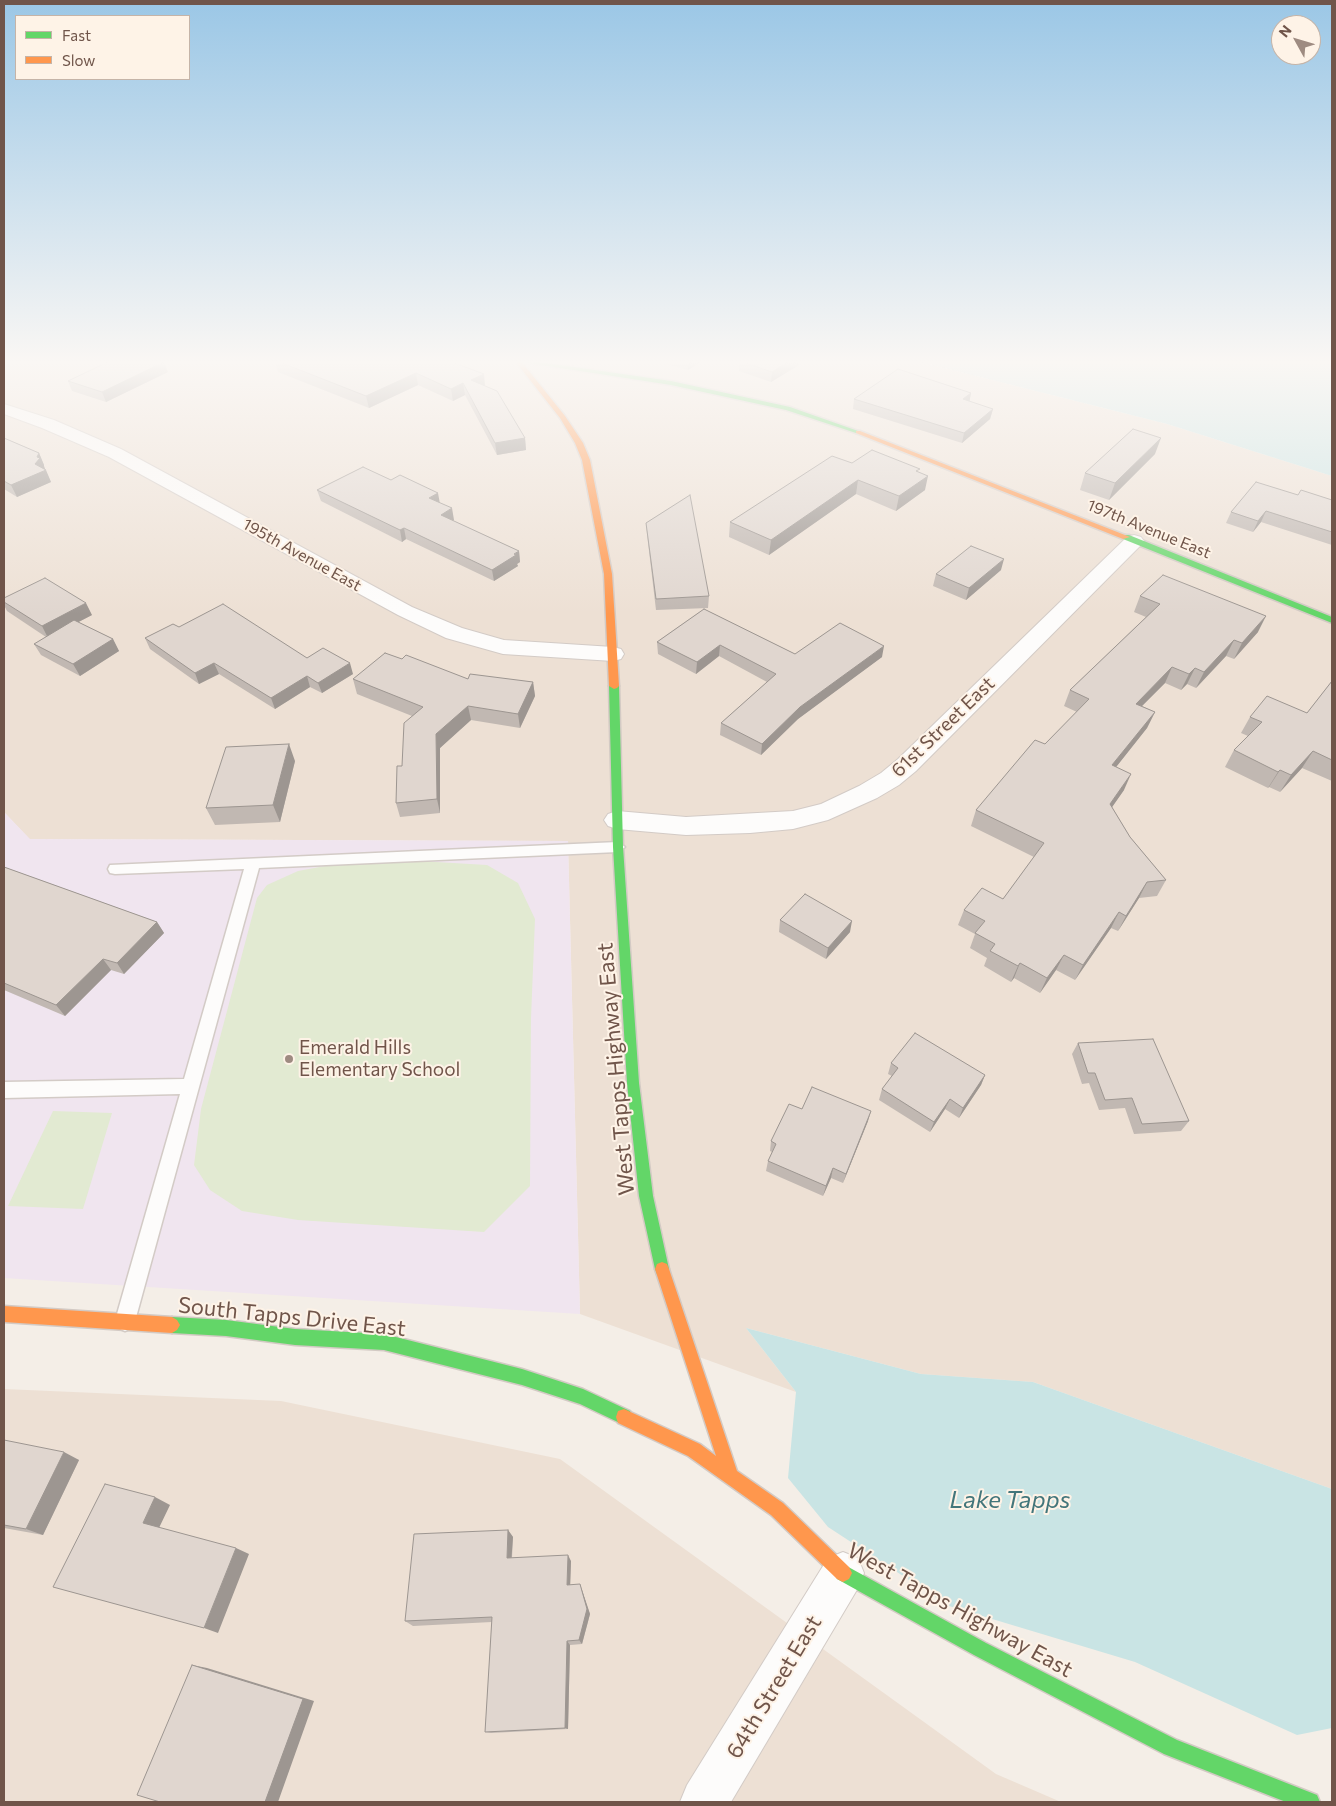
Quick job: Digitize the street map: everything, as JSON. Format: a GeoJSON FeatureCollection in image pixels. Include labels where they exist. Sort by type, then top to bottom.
{"type":"FeatureCollection","features":[{"type":"Feature","properties":{"kind":"street","name":"195th Avenue East"},"geometry":{"type":"LineString","coordinates":[[96,445],[115,454],[405,611],[454,633],[504,647],[613,654]]}},
{"type":"Feature","properties":{"kind":"street","name":"West Tapps Highway East"},"geometry":{"type":"LineString","coordinates":[[580,445],[586,460],[608,574],[613,654],[618,847],[633,1083],[646,1196],[665,1283],[730,1474],[777,1509],[843,1572],[980,1649],[1171,1747],[1310,1802]]}},
{"type":"Feature","properties":{"kind":"street","name":"197th Avenue East"},"geometry":{"type":"LineString","coordinates":[[894,445],[1332,620]]}},
{"type":"Feature","properties":{"kind":"street","name":"61st Street East"},"geometry":{"type":"LineString","coordinates":[[618,820],[686,826],[750,824],[793,820],[828,811],[868,792],[890,779],[906,766],[1134,541]]}},
{"type":"Feature","properties":{"kind":"street","name":"South Tapps Drive East"},"geometry":{"type":"LineString","coordinates":[[4,1314],[226,1328],[294,1337],[384,1342],[403,1346],[522,1377],[583,1397],[694,1450],[730,1474]]}},
{"type":"Feature","properties":{"kind":"street","name":"64th Street East"},"geometry":{"type":"LineString","coordinates":[[704,1802],[843,1572]]}},
{"type":"Feature","properties":{"kind":"lane"},"geometry":{"type":"LineString","coordinates":[[115,868],[618,847]]}},
{"type":"Feature","properties":{"kind":"lane"},"geometry":{"type":"LineString","coordinates":[[124,1321],[253,863]]}},
{"type":"Feature","properties":{"kind":"lane"},"geometry":{"type":"LineString","coordinates":[[4,1090],[190,1086]]}},
{"type":"Feature","properties":{"kind":"shaded area"},"geometry":{"type":"Polygon","coordinates":[[[4,445],[1235,445],[1332,476],[1332,1489],[1033,1382],[921,1374],[746,1328],[796,1392],[580,1314],[568,841],[29,839],[4,812],[4,445]]]}},
{"type":"Feature","properties":{"kind":"shaded area","name":"Emerald Hills Elementary School"},"geometry":{"type":"Polygon","coordinates":[[[4,812],[30,839],[568,841],[580,1314],[4,1278],[4,812]]]}},
{"type":"Feature","properties":{"kind":"shaded area"},"geometry":{"type":"Polygon","coordinates":[[[4,1389],[281,1401],[560,1459],[996,1774],[1061,1802],[4,1802],[4,1389]]]}},
{"type":"Feature","properties":{"kind":"green space"},"geometry":{"type":"Polygon","coordinates":[[[368,858],[487,865],[518,883],[535,919],[531,1018],[530,1186],[484,1232],[298,1220],[242,1211],[210,1190],[194,1165],[201,1109],[257,898],[267,885],[298,871],[368,858]]]}},
{"type":"Feature","properties":{"kind":"green space"},"geometry":{"type":"Polygon","coordinates":[[[53,1111],[112,1113],[83,1209],[8,1206],[53,1111]]]}},
{"type":"Feature","properties":{"kind":"water"},"geometry":{"type":"Polygon","coordinates":[[[1235,445],[1332,445],[1332,476],[1235,445]]]}},
{"type":"Feature","properties":{"kind":"water","name":"Lake Tapps"},"geometry":{"type":"Polygon","coordinates":[[[746,1328],[921,1374],[1033,1382],[1332,1489],[1332,1728],[1297,1735],[1135,1662],[949,1606],[828,1527],[788,1478],[796,1392],[746,1328]]]}},
{"type":"Feature","properties":{"kind":"building"},"geometry":{"type":"Polygon","coordinates":[[[4,445],[21,445],[39,453],[37,457],[40,458],[35,464],[46,470],[11,485],[4,481],[4,445]]]}},
{"type":"Feature","properties":{"kind":"building"},"geometry":{"type":"Polygon","coordinates":[[[1115,445],[1154,445],[1115,483],[1085,473],[1115,445]]]}},
{"type":"Feature","properties":{"kind":"building"},"geometry":{"type":"Polygon","coordinates":[[[872,450],[920,469],[916,471],[928,476],[899,496],[858,480],[771,540],[730,522],[832,456],[852,463],[872,450]]]}},
{"type":"Feature","properties":{"kind":"building"},"geometry":{"type":"Polygon","coordinates":[[[363,467],[391,480],[400,475],[438,493],[429,498],[452,508],[441,515],[519,551],[514,554],[516,555],[492,570],[404,528],[400,530],[317,490],[363,467]]]}},
{"type":"Feature","properties":{"kind":"building"},"geometry":{"type":"Polygon","coordinates":[[[1256,482],[1298,495],[1301,490],[1332,500],[1332,532],[1266,511],[1258,521],[1231,512],[1256,482]]]}},
{"type":"Feature","properties":{"kind":"building"},"geometry":{"type":"Polygon","coordinates":[[[690,495],[709,596],[656,599],[646,523],[690,495]]]}},
{"type":"Feature","properties":{"kind":"building"},"geometry":{"type":"Polygon","coordinates":[[[971,546],[1004,559],[969,588],[936,574],[971,546]]]}},
{"type":"Feature","properties":{"kind":"building"},"geometry":{"type":"Polygon","coordinates":[[[1163,575],[1266,616],[1242,643],[1234,640],[1204,672],[1195,668],[1189,674],[1172,667],[1136,704],[1155,712],[1112,765],[1131,774],[1110,804],[1130,837],[1166,880],[1147,882],[1126,916],[1119,912],[1083,965],[1064,955],[1047,978],[1020,963],[1018,966],[990,951],[995,944],[975,933],[985,921],[964,910],[982,888],[1003,899],[1044,843],[976,810],[1035,740],[1045,744],[1089,699],[1070,690],[1160,604],[1140,596],[1163,575]]]}},
{"type":"Feature","properties":{"kind":"building"},"geometry":{"type":"Polygon","coordinates":[[[45,578],[86,603],[42,626],[4,602],[4,598],[45,578]]]}},
{"type":"Feature","properties":{"kind":"building"},"geometry":{"type":"Polygon","coordinates":[[[223,604],[307,658],[323,648],[350,663],[318,683],[307,676],[271,698],[214,663],[195,673],[145,638],[173,624],[179,627],[223,604]]]}},
{"type":"Feature","properties":{"kind":"building"},"geometry":{"type":"Polygon","coordinates":[[[704,609],[795,654],[840,623],[884,646],[800,707],[762,744],[721,723],[776,674],[720,645],[697,662],[657,642],[704,609]]]}},
{"type":"Feature","properties":{"kind":"building"},"geometry":{"type":"Polygon","coordinates":[[[74,620],[113,639],[73,664],[34,644],[74,620]]]}},
{"type":"Feature","properties":{"kind":"building"},"geometry":{"type":"Polygon","coordinates":[[[385,653],[402,659],[406,655],[468,679],[470,674],[533,682],[518,714],[468,706],[436,734],[437,799],[396,803],[397,766],[402,766],[404,723],[423,707],[353,679],[385,653]]]}},
{"type":"Feature","properties":{"kind":"building"},"geometry":{"type":"Polygon","coordinates":[[[1332,681],[1332,760],[1313,751],[1291,775],[1280,770],[1278,772],[1234,750],[1262,722],[1250,717],[1267,696],[1307,713],[1332,681]]]}},
{"type":"Feature","properties":{"kind":"building"},"geometry":{"type":"Polygon","coordinates":[[[289,744],[273,805],[206,808],[226,747],[289,744]]]}},
{"type":"Feature","properties":{"kind":"building"},"geometry":{"type":"Polygon","coordinates":[[[4,867],[157,922],[117,963],[103,959],[56,1005],[4,983],[4,867]]]}},
{"type":"Feature","properties":{"kind":"building"},"geometry":{"type":"Polygon","coordinates":[[[805,894],[852,921],[828,948],[780,920],[805,894]]]}},
{"type":"Feature","properties":{"kind":"building"},"geometry":{"type":"Polygon","coordinates":[[[915,1033],[985,1075],[963,1108],[950,1099],[934,1122],[882,1089],[898,1068],[891,1063],[915,1033]]]}},
{"type":"Feature","properties":{"kind":"building"},"geometry":{"type":"Polygon","coordinates":[[[1153,1039],[1189,1121],[1142,1124],[1132,1098],[1105,1100],[1095,1073],[1088,1073],[1078,1043],[1153,1039]]]}},
{"type":"Feature","properties":{"kind":"building"},"geometry":{"type":"Polygon","coordinates":[[[812,1087],[871,1111],[846,1174],[833,1168],[826,1186],[768,1161],[776,1144],[771,1141],[789,1104],[802,1109],[812,1087]]]}},
{"type":"Feature","properties":{"kind":"building"},"geometry":{"type":"Polygon","coordinates":[[[4,1440],[64,1452],[26,1529],[4,1525],[4,1440]]]}},
{"type":"Feature","properties":{"kind":"building"},"geometry":{"type":"Polygon","coordinates":[[[105,1484],[155,1497],[143,1523],[236,1548],[204,1628],[53,1587],[105,1484]]]}},
{"type":"Feature","properties":{"kind":"building"},"geometry":{"type":"Polygon","coordinates":[[[508,1530],[507,1558],[568,1555],[567,1585],[580,1584],[587,1609],[579,1640],[567,1641],[565,1728],[485,1732],[492,1617],[405,1621],[414,1534],[508,1530]]]}},
{"type":"Feature","properties":{"kind":"building"},"geometry":{"type":"Polygon","coordinates":[[[192,1665],[303,1699],[265,1802],[160,1802],[137,1795],[192,1665]]]}},
{"type":"Feature","properties":{"kind":"traffic: fast"},"geometry":{"type":"LineString","coordinates":[[1126,537],[1332,620]]}},
{"type":"Feature","properties":{"kind":"traffic: fast"},"geometry":{"type":"LineString","coordinates":[[614,686],[618,847],[633,1083],[646,1196],[662,1269]]}},
{"type":"Feature","properties":{"kind":"traffic: fast"},"geometry":{"type":"LineString","coordinates":[[172,1325],[226,1328],[295,1337],[384,1342],[522,1377],[583,1397],[624,1417]]}},
{"type":"Feature","properties":{"kind":"traffic: fast"},"geometry":{"type":"LineString","coordinates":[[843,1573],[980,1649],[1171,1747],[1310,1802]]}},
{"type":"Feature","properties":{"kind":"traffic: slow"},"geometry":{"type":"LineString","coordinates":[[580,445],[586,460],[608,574],[614,686]]}},
{"type":"Feature","properties":{"kind":"traffic: slow"},"geometry":{"type":"LineString","coordinates":[[892,445],[1126,537]]}},
{"type":"Feature","properties":{"kind":"traffic: slow"},"geometry":{"type":"LineString","coordinates":[[662,1269],[730,1474]]}},
{"type":"Feature","properties":{"kind":"traffic: slow"},"geometry":{"type":"LineString","coordinates":[[4,1314],[172,1325]]}},
{"type":"Feature","properties":{"kind":"traffic: slow"},"geometry":{"type":"LineString","coordinates":[[624,1417],[694,1450],[777,1509],[843,1573]]}},
{"type":"Feature","properties":{"kind":"place","name":"Emerald Hills Elementary School"},"geometry":{"type":"Point","coordinates":[289,1059]}}]}
